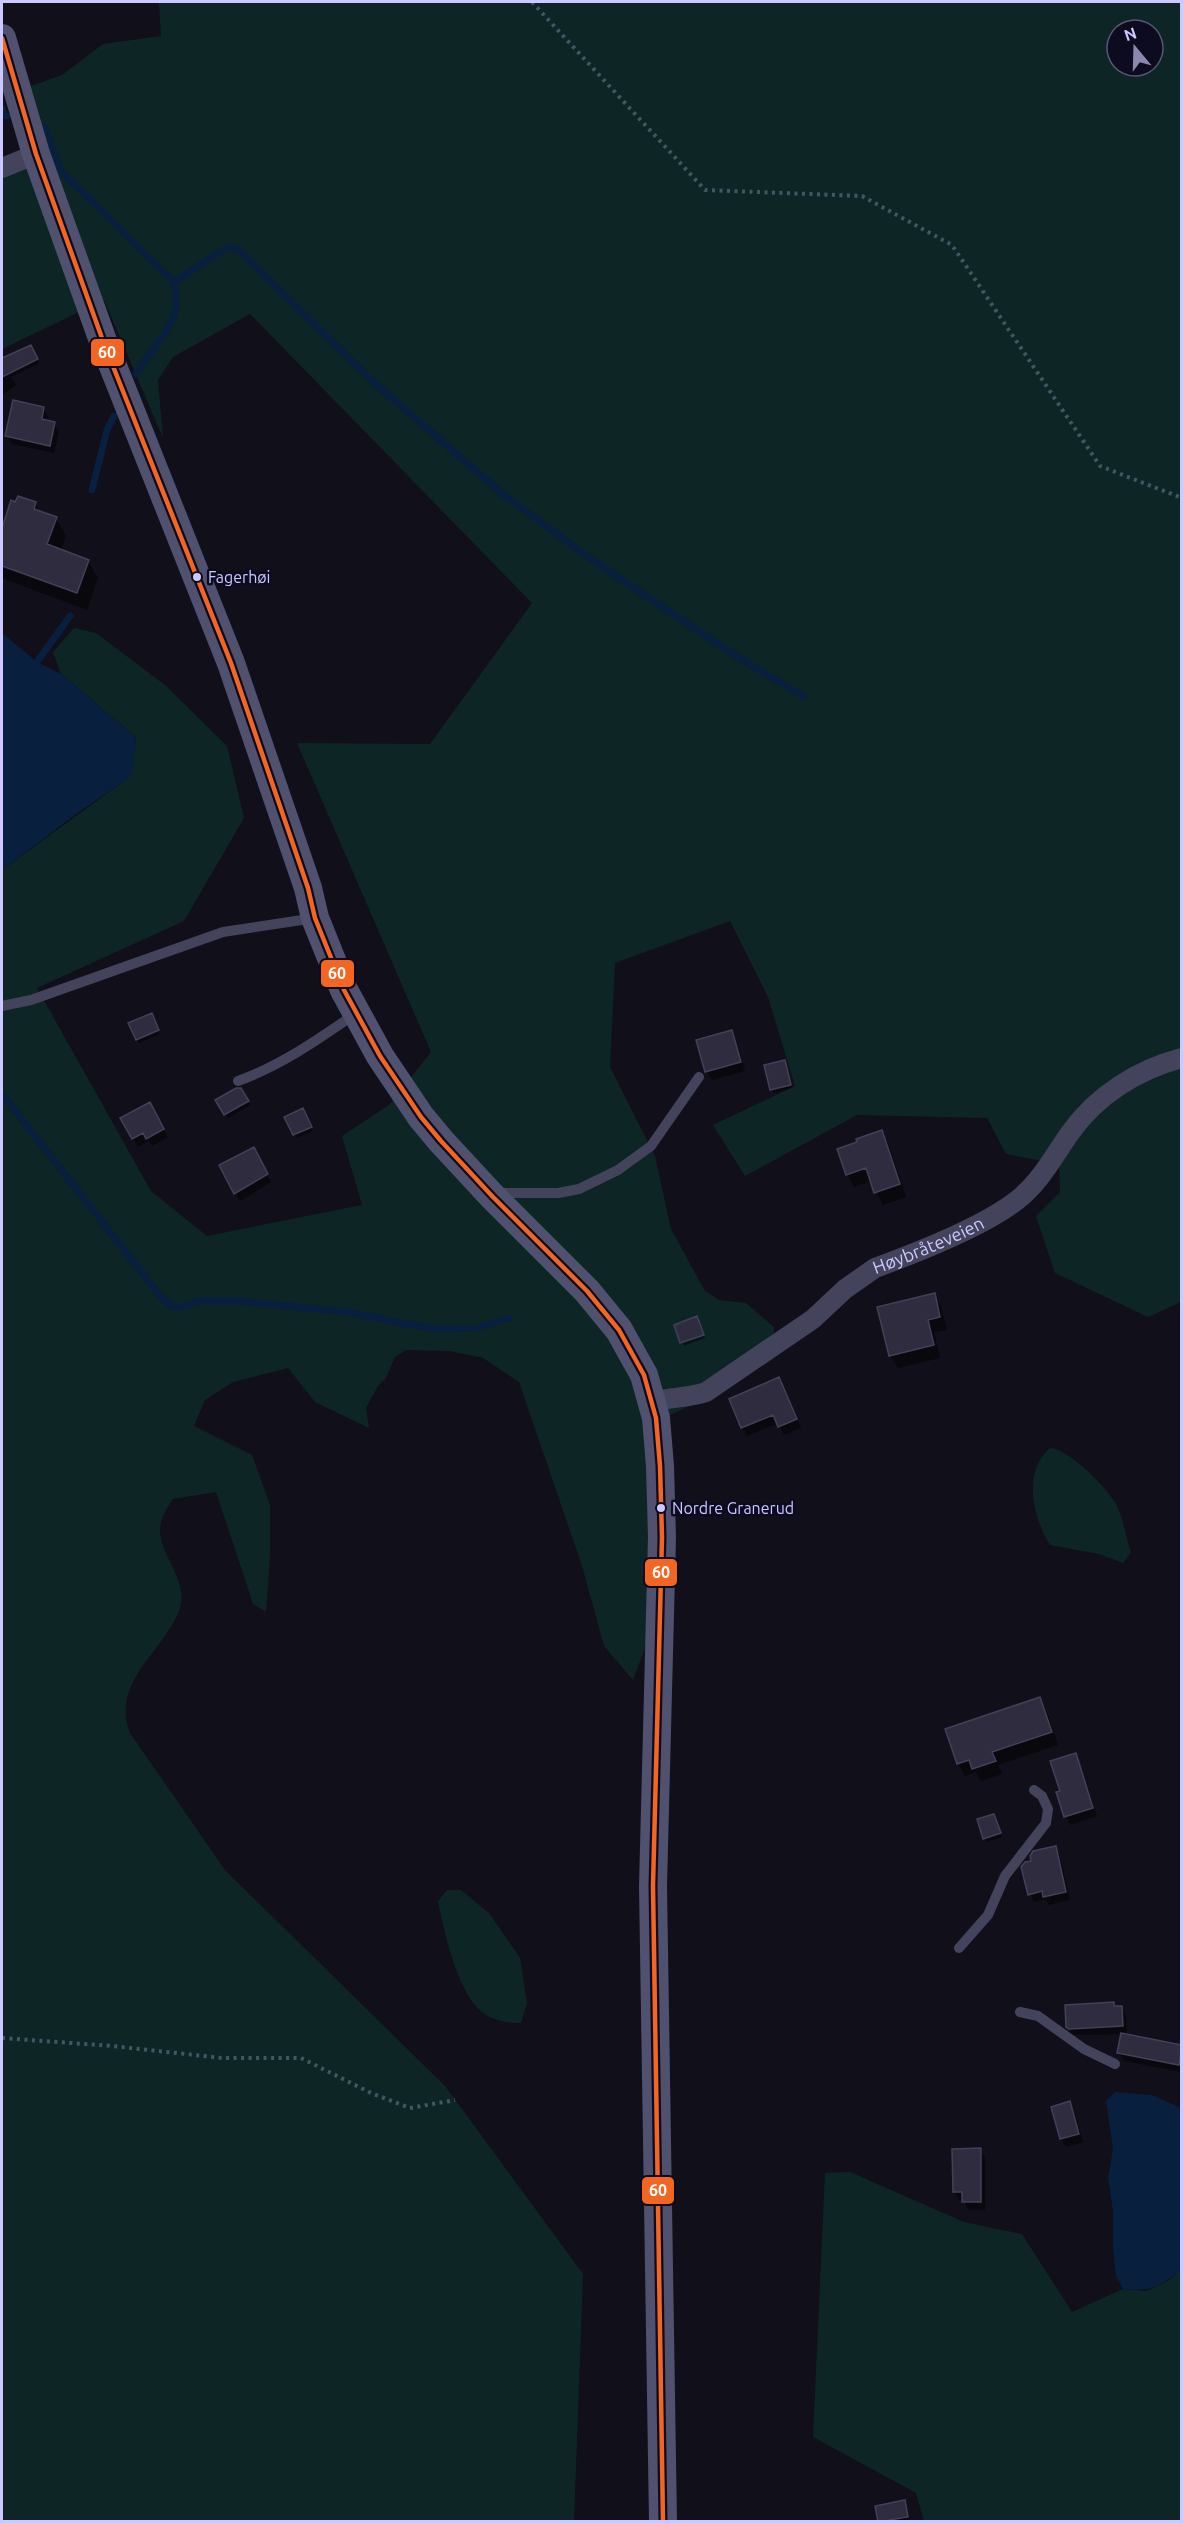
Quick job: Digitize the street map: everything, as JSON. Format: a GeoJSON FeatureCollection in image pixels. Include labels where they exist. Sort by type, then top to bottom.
{"type":"FeatureCollection","features":[{"type":"Feature","properties":{"kind":"main road"},"geometry":{"type":"LineString","coordinates":[[2,38],[36,154],[103,341],[231,663],[304,877],[315,918],[356,1014],[380,1056],[421,1118],[492,1196],[587,1291],[619,1330],[644,1375],[653,1402],[660,1466],[662,1538],[653,1886],[663,2522]]}},
{"type":"Feature","properties":{"kind":"street"},"geometry":{"type":"LineString","coordinates":[[2,168],[36,154]]}},
{"type":"Feature","properties":{"kind":"street","name":"Høybråteveien"},"geometry":{"type":"LineString","coordinates":[[653,1402],[663,1399],[688,1398],[706,1392],[813,1318],[860,1277],[875,1268],[982,1222],[1015,1202],[1035,1184],[1070,1133],[1115,1087],[1160,1063],[1182,1058]]}},
{"type":"Feature","properties":{"kind":"lane"},"geometry":{"type":"LineString","coordinates":[[2,1006],[31,1000],[223,932],[315,918]]}},
{"type":"Feature","properties":{"kind":"lane"},"geometry":{"type":"LineString","coordinates":[[238,1081],[255,1075],[316,1041],[356,1014]]}},
{"type":"Feature","properties":{"kind":"lane"},"geometry":{"type":"LineString","coordinates":[[492,1196],[498,1193],[558,1193],[579,1189],[618,1170],[651,1146],[699,1077]]}},
{"type":"Feature","properties":{"kind":"lane"},"geometry":{"type":"LineString","coordinates":[[959,1948],[988,1915],[1005,1876],[1046,1823],[1048,1809],[1042,1796],[1034,1790]]}},
{"type":"Feature","properties":{"kind":"lane"},"geometry":{"type":"LineString","coordinates":[[1020,2012],[1038,2016],[1084,2049],[1115,2064]]}},
{"type":"Feature","properties":{"kind":"path"},"geometry":{"type":"LineString","coordinates":[[532,2],[705,190],[861,196],[952,245],[1100,466],[1182,498]]}},
{"type":"Feature","properties":{"kind":"path"},"geometry":{"type":"LineString","coordinates":[[2,2038],[112,2046],[222,2058],[301,2058],[371,2093],[410,2108],[455,2100]]}},
{"type":"Feature","properties":{"kind":"green space"},"geometry":{"type":"Polygon","coordinates":[[[159,2],[1181,2],[1181,1302],[1148,1317],[1055,1273],[1036,1216],[1060,1192],[1059,1164],[1006,1154],[987,1118],[857,1115],[745,1176],[713,1125],[795,1086],[768,997],[730,921],[615,963],[610,1067],[655,1156],[671,1229],[705,1291],[719,1300],[746,1303],[774,1327],[773,1353],[722,1391],[668,1416],[676,1566],[633,1680],[604,1646],[582,1566],[519,1382],[483,1358],[450,1351],[406,1350],[395,1357],[386,1378],[378,1386],[366,1408],[369,1428],[315,1402],[288,1368],[233,1382],[205,1400],[194,1426],[252,1455],[270,1505],[270,1556],[266,1612],[253,1604],[216,1492],[173,1499],[161,1523],[162,1542],[178,1580],[181,1600],[179,1611],[171,1626],[132,1683],[127,1699],[126,1715],[130,1733],[225,1870],[445,2086],[583,2274],[574,2521],[2,2521],[2,870],[131,776],[136,737],[61,674],[53,652],[74,628],[96,633],[165,685],[227,746],[244,818],[184,921],[37,988],[151,1191],[207,1236],[362,1205],[342,1136],[389,1105],[431,1052],[297,743],[430,744],[532,603],[250,314],[173,357],[158,380],[163,438],[104,300],[2,349],[2,172],[48,148],[31,86],[62,75],[103,44],[161,36],[159,2]]]}},
{"type":"Feature","properties":{"kind":"green space"},"geometry":{"type":"Polygon","coordinates":[[[1050,1448],[1058,1450],[1077,1462],[1113,1499],[1131,1552],[1123,1563],[1099,1554],[1050,1545],[1035,1509],[1033,1482],[1041,1458],[1050,1448]]]}},
{"type":"Feature","properties":{"kind":"green space"},"geometry":{"type":"Polygon","coordinates":[[[447,1890],[461,1890],[489,1913],[520,1958],[527,2003],[521,2023],[494,2019],[486,2015],[468,1994],[454,1963],[438,1901],[447,1890]]]}},
{"type":"Feature","properties":{"kind":"green space"},"geometry":{"type":"Polygon","coordinates":[[[850,2172],[964,2222],[1022,2234],[1072,2312],[1123,2289],[1146,2291],[1168,2281],[1181,2269],[1181,2521],[924,2521],[916,2493],[813,2437],[825,2173],[850,2172]]]}},
{"type":"Feature","properties":{"kind":"water"},"geometry":{"type":"Polygon","coordinates":[[[2,633],[37,662],[61,674],[136,737],[132,776],[79,812],[2,870],[2,633]]]}},
{"type":"Feature","properties":{"kind":"water"},"geometry":{"type":"Polygon","coordinates":[[[1115,2092],[1152,2095],[1181,2108],[1181,2269],[1161,2284],[1148,2289],[1123,2289],[1116,2276],[1113,2211],[1108,2178],[1113,2149],[1106,2101],[1115,2092]]]}},
{"type":"Feature","properties":{"kind":"building"},"geometry":{"type":"Polygon","coordinates":[[[31,345],[38,359],[2,377],[2,358],[31,345]]]}},
{"type":"Feature","properties":{"kind":"building"},"geometry":{"type":"Polygon","coordinates":[[[13,400],[44,407],[42,419],[55,422],[50,446],[5,436],[13,400]]]}},
{"type":"Feature","properties":{"kind":"building"},"geometry":{"type":"Polygon","coordinates":[[[18,496],[36,502],[34,509],[57,517],[47,544],[89,560],[77,593],[2,566],[2,528],[11,500],[15,502],[18,496]]]}},
{"type":"Feature","properties":{"kind":"building"},"geometry":{"type":"Polygon","coordinates":[[[152,1013],[159,1030],[136,1040],[128,1023],[152,1013]]]}},
{"type":"Feature","properties":{"kind":"building"},"geometry":{"type":"Polygon","coordinates":[[[732,1030],[741,1062],[705,1072],[696,1040],[732,1030]]]}},
{"type":"Feature","properties":{"kind":"building"},"geometry":{"type":"Polygon","coordinates":[[[785,1060],[791,1085],[770,1090],[764,1065],[785,1060]]]}},
{"type":"Feature","properties":{"kind":"building"},"geometry":{"type":"Polygon","coordinates":[[[236,1088],[241,1088],[249,1101],[224,1115],[215,1100],[236,1088]]]}},
{"type":"Feature","properties":{"kind":"building"},"geometry":{"type":"Polygon","coordinates":[[[150,1102],[164,1129],[146,1139],[143,1133],[132,1139],[120,1118],[150,1102]]]}},
{"type":"Feature","properties":{"kind":"building"},"geometry":{"type":"Polygon","coordinates":[[[303,1108],[312,1127],[293,1135],[284,1117],[303,1108]]]}},
{"type":"Feature","properties":{"kind":"building"},"geometry":{"type":"Polygon","coordinates":[[[882,1130],[900,1184],[874,1193],[866,1168],[846,1175],[837,1149],[857,1142],[856,1139],[882,1130]]]}},
{"type":"Feature","properties":{"kind":"building"},"geometry":{"type":"Polygon","coordinates":[[[254,1147],[268,1174],[234,1194],[219,1165],[254,1147]]]}},
{"type":"Feature","properties":{"kind":"building"},"geometry":{"type":"Polygon","coordinates":[[[935,1293],[940,1317],[928,1320],[934,1345],[889,1356],[877,1307],[935,1293]]]}},
{"type":"Feature","properties":{"kind":"building"},"geometry":{"type":"Polygon","coordinates":[[[697,1316],[704,1335],[680,1343],[674,1325],[697,1316]]]}},
{"type":"Feature","properties":{"kind":"building"},"geometry":{"type":"Polygon","coordinates":[[[779,1377],[797,1419],[778,1427],[773,1415],[741,1428],[729,1399],[779,1377]]]}},
{"type":"Feature","properties":{"kind":"building"},"geometry":{"type":"Polygon","coordinates":[[[1040,1697],[1052,1732],[992,1752],[996,1761],[972,1769],[969,1760],[957,1764],[945,1729],[1040,1697]]]}},
{"type":"Feature","properties":{"kind":"building"},"geometry":{"type":"Polygon","coordinates":[[[1076,1753],[1093,1808],[1064,1817],[1056,1792],[1060,1791],[1050,1761],[1076,1753]]]}},
{"type":"Feature","properties":{"kind":"building"},"geometry":{"type":"Polygon","coordinates":[[[994,1814],[1001,1833],[983,1839],[977,1819],[994,1814]]]}},
{"type":"Feature","properties":{"kind":"building"},"geometry":{"type":"Polygon","coordinates":[[[1056,1846],[1066,1892],[1043,1897],[1042,1891],[1028,1895],[1021,1867],[1025,1862],[1031,1861],[1030,1856],[1033,1851],[1056,1846]]]}},
{"type":"Feature","properties":{"kind":"building"},"geometry":{"type":"Polygon","coordinates":[[[1114,2002],[1114,2006],[1122,2006],[1123,2026],[1069,2029],[1066,2027],[1065,2005],[1114,2002]]]}},
{"type":"Feature","properties":{"kind":"building"},"geometry":{"type":"Polygon","coordinates":[[[1121,2033],[1182,2045],[1179,2065],[1117,2053],[1121,2033]]]}},
{"type":"Feature","properties":{"kind":"building"},"geometry":{"type":"Polygon","coordinates":[[[1070,2101],[1079,2134],[1060,2139],[1051,2107],[1070,2101]]]}},
{"type":"Feature","properties":{"kind":"building"},"geometry":{"type":"Polygon","coordinates":[[[981,2148],[981,2202],[962,2202],[962,2192],[953,2192],[952,2149],[981,2148]]]}},
{"type":"Feature","properties":{"kind":"building"},"geometry":{"type":"Polygon","coordinates":[[[905,2500],[908,2517],[878,2522],[875,2506],[905,2500]]]}},
{"type":"Feature","properties":{"kind":"waterway"},"geometry":{"type":"LineString","coordinates":[[2,108],[4,115],[7,116]]}},
{"type":"Feature","properties":{"kind":"waterway"},"geometry":{"type":"LineString","coordinates":[[44,127],[61,171],[174,282],[176,306],[171,323],[136,374]]}},
{"type":"Feature","properties":{"kind":"waterway"},"geometry":{"type":"LineString","coordinates":[[174,282],[226,248],[238,249],[369,378],[505,496],[591,559],[736,656],[804,697]]}},
{"type":"Feature","properties":{"kind":"waterway"},"geometry":{"type":"LineString","coordinates":[[92,490],[107,430],[114,416]]}},
{"type":"Feature","properties":{"kind":"waterway"},"geometry":{"type":"LineString","coordinates":[[37,662],[70,616]]}},
{"type":"Feature","properties":{"kind":"waterway"},"geometry":{"type":"LineString","coordinates":[[2,1094],[161,1297],[173,1307],[183,1307],[198,1301],[239,1301],[348,1312],[441,1329],[475,1328],[509,1318]]}},
{"type":"Feature","properties":{"kind":"transit line","name":"60"},"geometry":{"type":"LineString","coordinates":[[2,38],[36,154],[103,341],[231,663],[308,888],[315,918],[344,990],[380,1056],[421,1117],[492,1196],[587,1291],[619,1330],[644,1375],[656,1418],[662,1537],[653,1886],[663,2522]]}},
{"type":"Feature","properties":{"kind":"place","name":"Fagerhøi"},"geometry":{"type":"Point","coordinates":[197,577]}},
{"type":"Feature","properties":{"kind":"place","name":"Nordre Granerud"},"geometry":{"type":"Point","coordinates":[661,1508]}}]}
